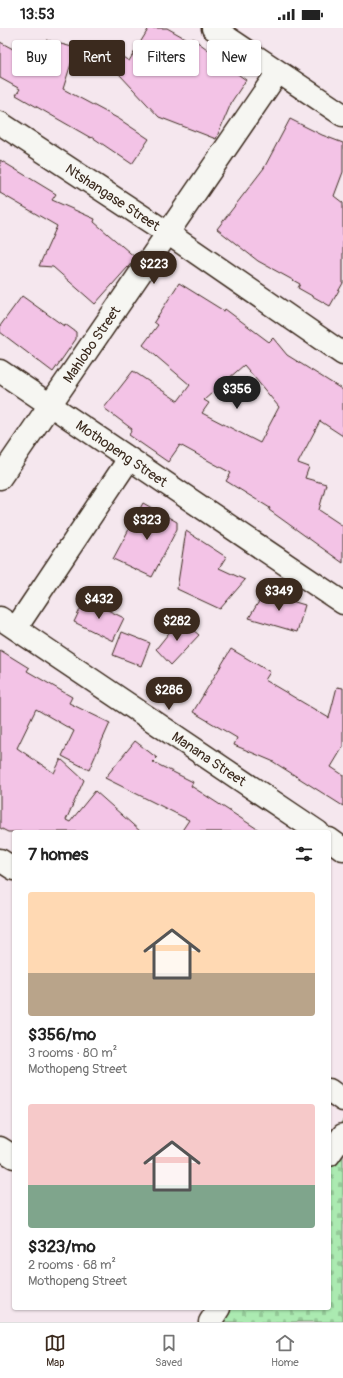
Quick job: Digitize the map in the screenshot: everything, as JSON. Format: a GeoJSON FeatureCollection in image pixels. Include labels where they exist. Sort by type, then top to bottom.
{"type":"FeatureCollection","features":[{"type":"Feature","properties":{"kind":"street"},"geometry":{"type":"LineString","coordinates":[[213,28],[343,115]]}},
{"type":"Feature","properties":{"kind":"street","name":"Mahlobo Street"},"geometry":{"type":"LineString","coordinates":[[0,478],[278,72]]}},
{"type":"Feature","properties":{"kind":"street","name":"Ntshangase Street"},"geometry":{"type":"LineString","coordinates":[[0,123],[168,234],[343,354]]}},
{"type":"Feature","properties":{"kind":"street","name":"Mothopeng Street"},"geometry":{"type":"LineString","coordinates":[[0,371],[343,603]]}},
{"type":"Feature","properties":{"kind":"street"},"geometry":{"type":"LineString","coordinates":[[8,623],[129,459]]}},
{"type":"Feature","properties":{"kind":"street","name":"Manana Street"},"geometry":{"type":"LineString","coordinates":[[8,623],[315,830]]}},
{"type":"Feature","properties":{"kind":"street"},"geometry":{"type":"LineString","coordinates":[[331,840],[343,849]]}},
{"type":"Feature","properties":{"kind":"street"},"geometry":{"type":"LineString","coordinates":[[0,860],[12,868]]}},
{"type":"Feature","properties":{"kind":"street"},"geometry":{"type":"LineString","coordinates":[[331,1091],[343,1100]]}},
{"type":"Feature","properties":{"kind":"street"},"geometry":{"type":"LineString","coordinates":[[331,1152],[343,1136]]}},
{"type":"Feature","properties":{"kind":"street"},"geometry":{"type":"LineString","coordinates":[[0,1148],[12,1156]]}},
{"type":"Feature","properties":{"kind":"street"},"geometry":{"type":"LineString","coordinates":[[210,1322],[218,1310]]}},
{"type":"Feature","properties":{"kind":"green space"},"geometry":{"type":"Polygon","coordinates":[[[343,1120],[343,1322],[209,1322],[217,1310],[331,1310],[331,1138],[343,1120]]]}},
{"type":"Feature","properties":{"kind":"building"},"geometry":{"type":"Polygon","coordinates":[[[149,28],[167,28],[188,40],[142,40],[149,28]]]}},
{"type":"Feature","properties":{"kind":"building"},"geometry":{"type":"Polygon","coordinates":[[[0,42],[12,48],[12,76],[61,76],[61,44],[69,46],[69,70],[63,89],[119,119],[149,139],[132,164],[92,137],[91,138],[16,95],[20,89],[0,78],[0,42]]]}},
{"type":"Feature","properties":{"kind":"building"},"geometry":{"type":"Polygon","coordinates":[[[199,43],[207,49],[207,76],[240,76],[246,80],[232,101],[216,139],[159,117],[121,76],[125,76],[125,58],[129,61],[133,54],[133,76],[199,76],[199,43]]]}},
{"type":"Feature","properties":{"kind":"building"},"geometry":{"type":"Polygon","coordinates":[[[290,119],[322,135],[343,143],[343,172],[334,196],[343,203],[343,283],[330,306],[298,288],[300,284],[258,261],[217,229],[264,168],[290,119]]]}},
{"type":"Feature","properties":{"kind":"building"},"geometry":{"type":"Polygon","coordinates":[[[0,160],[56,194],[52,200],[95,219],[94,222],[136,258],[95,304],[53,267],[39,266],[57,226],[0,193],[0,160]]]}},
{"type":"Feature","properties":{"kind":"building"},"geometry":{"type":"Polygon","coordinates":[[[179,283],[224,311],[225,309],[269,342],[273,338],[287,355],[343,390],[343,436],[320,421],[298,463],[309,467],[305,478],[326,484],[319,510],[343,526],[343,563],[269,510],[270,508],[226,481],[231,473],[180,445],[168,462],[129,435],[132,429],[104,408],[133,371],[178,401],[190,385],[143,345],[158,325],[154,322],[179,283]],[[244,365],[204,400],[209,403],[202,413],[260,443],[279,407],[244,365]]]}},
{"type":"Feature","properties":{"kind":"building"},"geometry":{"type":"Polygon","coordinates":[[[22,296],[64,326],[65,324],[76,332],[76,339],[53,372],[0,332],[0,326],[22,296]]]}},
{"type":"Feature","properties":{"kind":"building"},"geometry":{"type":"Polygon","coordinates":[[[143,503],[177,522],[177,529],[152,577],[113,559],[143,503]]]}},
{"type":"Feature","properties":{"kind":"building"},"geometry":{"type":"Polygon","coordinates":[[[186,531],[226,557],[219,568],[245,580],[220,609],[177,589],[186,531]]]}},
{"type":"Feature","properties":{"kind":"building"},"geometry":{"type":"Polygon","coordinates":[[[264,593],[305,605],[297,632],[249,618],[264,593]]]}},
{"type":"Feature","properties":{"kind":"building"},"geometry":{"type":"Polygon","coordinates":[[[85,599],[124,618],[113,641],[74,622],[85,599]]]}},
{"type":"Feature","properties":{"kind":"building"},"geometry":{"type":"Polygon","coordinates":[[[180,619],[199,635],[171,665],[156,649],[180,619]]]}},
{"type":"Feature","properties":{"kind":"building"},"geometry":{"type":"Polygon","coordinates":[[[122,632],[150,643],[141,666],[113,655],[122,632]]]}},
{"type":"Feature","properties":{"kind":"building"},"geometry":{"type":"Polygon","coordinates":[[[231,649],[270,672],[265,680],[329,718],[337,687],[343,688],[343,747],[331,767],[343,775],[343,806],[272,761],[234,745],[237,738],[193,712],[231,649]]]}},
{"type":"Feature","properties":{"kind":"building"},"geometry":{"type":"Polygon","coordinates":[[[0,650],[29,668],[27,671],[72,697],[69,703],[110,723],[89,770],[62,756],[74,731],[36,709],[17,748],[54,773],[61,759],[84,780],[66,820],[70,822],[95,791],[139,830],[12,830],[12,832],[8,832],[0,828],[0,650]]]}},
{"type":"Feature","properties":{"kind":"building"},"geometry":{"type":"Polygon","coordinates":[[[135,741],[157,758],[153,762],[193,782],[191,786],[259,830],[182,830],[189,820],[105,778],[135,741]]]}}]}
